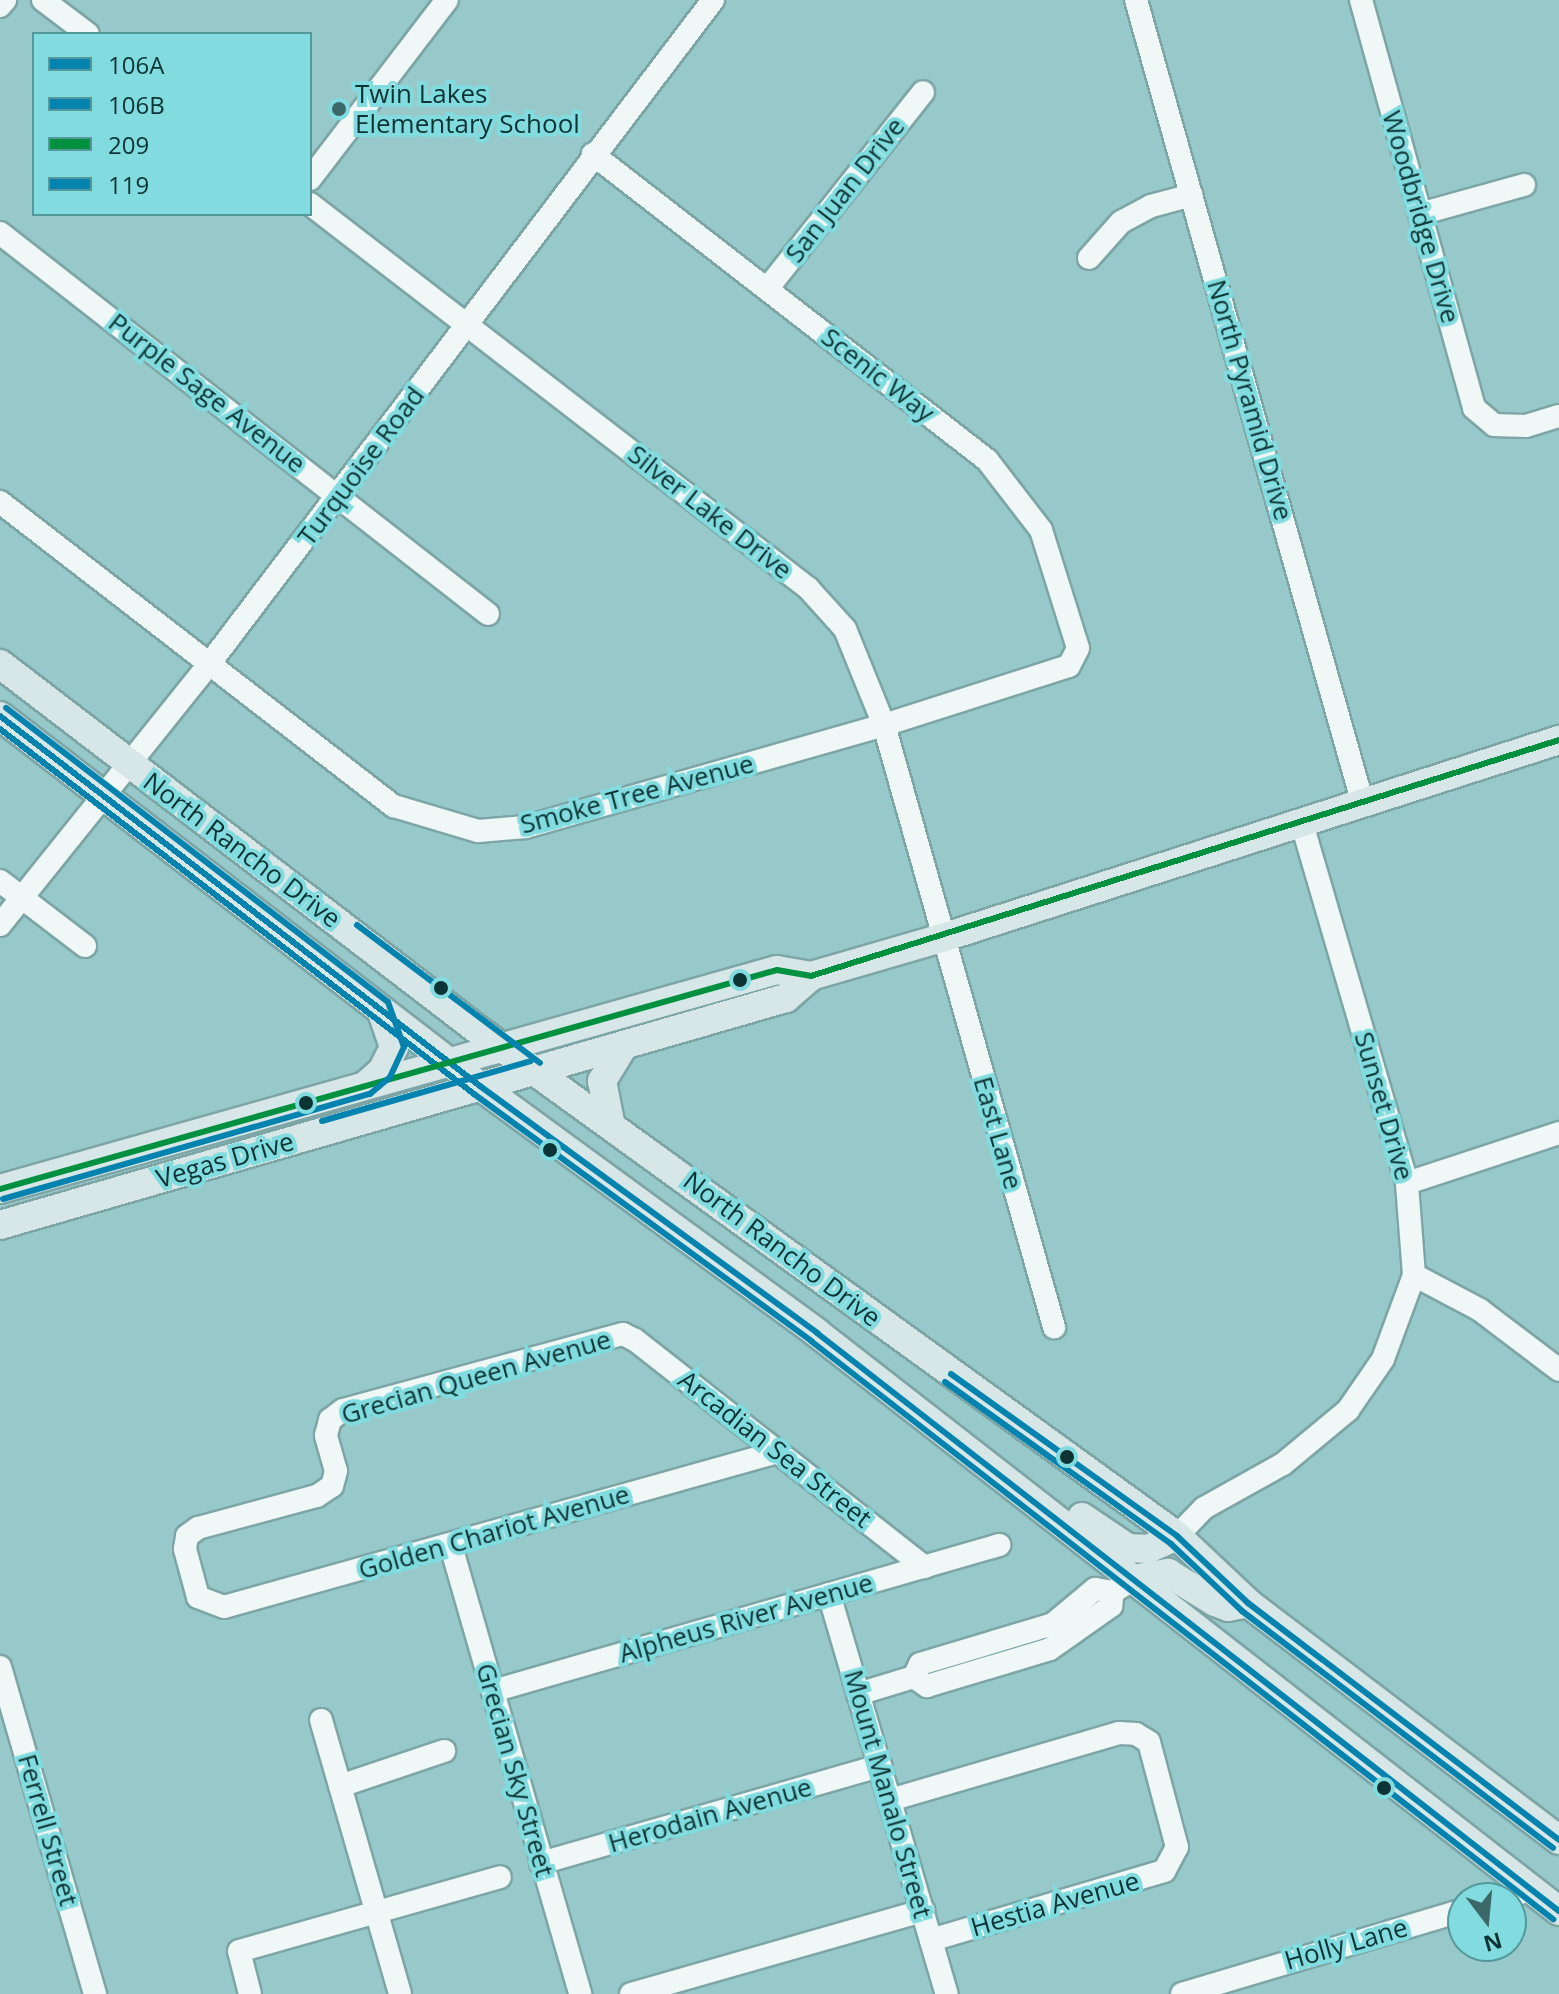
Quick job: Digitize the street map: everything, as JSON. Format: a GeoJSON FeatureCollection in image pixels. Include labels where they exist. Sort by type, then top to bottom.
{"type":"FeatureCollection","features":[{"type":"Feature","properties":{"kind":"main road","name":"North Rancho Drive"},"geometry":{"type":"LineString","coordinates":[[0,664],[534,1071],[610,1122],[1177,1536],[1248,1603],[1559,1840]]}},
{"type":"Feature","properties":{"kind":"main road","name":"North Rancho Drive"},"geometry":{"type":"LineString","coordinates":[[0,716],[480,1086],[634,1195],[1050,1514],[1123,1585],[1559,1911]]}},
{"type":"Feature","properties":{"kind":"main road","name":"Vegas Drive"},"geometry":{"type":"LineString","coordinates":[[0,1225],[786,998],[811,976],[942,938],[1301,820],[1559,740]]}},
{"type":"Feature","properties":{"kind":"main road","name":"Vegas Drive"},"geometry":{"type":"LineString","coordinates":[[0,1189],[777,970],[811,976]]}},
{"type":"Feature","properties":{"kind":"main road"},"geometry":{"type":"LineString","coordinates":[[366,1085],[382,1071],[394,1047],[381,1009]]}},
{"type":"Feature","properties":{"kind":"main road"},"geometry":{"type":"LineString","coordinates":[[610,1122],[602,1081],[624,1045]]}},
{"type":"Feature","properties":{"kind":"main road"},"geometry":{"type":"LineString","coordinates":[[1050,1514],[1080,1515],[1128,1548],[1148,1549],[1177,1536]]}},
{"type":"Feature","properties":{"kind":"main road"},"geometry":{"type":"LineString","coordinates":[[1123,1585],[1168,1573],[1228,1607],[1248,1603]]}},
{"type":"Feature","properties":{"kind":"street"},"geometry":{"type":"LineString","coordinates":[[0,6],[5,0]]}},
{"type":"Feature","properties":{"kind":"street"},"geometry":{"type":"LineString","coordinates":[[43,0],[85,32]]}},
{"type":"Feature","properties":{"kind":"street"},"geometry":{"type":"LineString","coordinates":[[312,176],[447,0]]}},
{"type":"Feature","properties":{"kind":"street","name":"Turquoise Road"},"geometry":{"type":"LineString","coordinates":[[0,925],[106,797],[210,663],[469,324],[593,154],[713,0]]}},
{"type":"Feature","properties":{"kind":"street","name":"North Pyramid Drive"},"geometry":{"type":"LineString","coordinates":[[1136,0],[1362,801]]}},
{"type":"Feature","properties":{"kind":"street","name":"Woodbridge Drive"},"geometry":{"type":"LineString","coordinates":[[1361,0],[1474,408],[1494,425],[1526,426],[1559,416]]}},
{"type":"Feature","properties":{"kind":"street","name":"San Juan Drive"},"geometry":{"type":"LineString","coordinates":[[767,289],[923,92]]}},
{"type":"Feature","properties":{"kind":"street","name":"Scenic Way"},"geometry":{"type":"LineString","coordinates":[[593,154],[987,460],[1041,530],[1063,585],[1077,658]]}},
{"type":"Feature","properties":{"kind":"street"},"geometry":{"type":"LineString","coordinates":[[1420,214],[1524,185]]}},
{"type":"Feature","properties":{"kind":"street"},"geometry":{"type":"LineString","coordinates":[[1089,258],[1121,222],[1151,206],[1192,195]]}},
{"type":"Feature","properties":{"kind":"street","name":"Silver Lake Drive"},"geometry":{"type":"LineString","coordinates":[[312,206],[808,588],[845,629],[884,725],[942,938]]}},
{"type":"Feature","properties":{"kind":"street","name":"Purple Sage Avenue"},"geometry":{"type":"LineString","coordinates":[[0,233],[488,614]]}},
{"type":"Feature","properties":{"kind":"street","name":"Smoke Tree Avenue"},"geometry":{"type":"LineString","coordinates":[[0,502],[394,806],[478,831],[526,827],[884,725],[1069,666],[1077,658]]}},
{"type":"Feature","properties":{"kind":"street","name":"Sunset Drive"},"geometry":{"type":"LineString","coordinates":[[1177,1536],[1204,1508],[1283,1464],[1348,1410],[1383,1359],[1414,1275],[1407,1183],[1301,820]]}},
{"type":"Feature","properties":{"kind":"street"},"geometry":{"type":"LineString","coordinates":[[0,881],[85,946]]}},
{"type":"Feature","properties":{"kind":"street","name":"East Lane"},"geometry":{"type":"LineString","coordinates":[[942,938],[1054,1327]]}},
{"type":"Feature","properties":{"kind":"street"},"geometry":{"type":"LineString","coordinates":[[1407,1183],[1559,1133]]}},
{"type":"Feature","properties":{"kind":"street"},"geometry":{"type":"LineString","coordinates":[[1414,1275],[1480,1310],[1559,1370]]}},
{"type":"Feature","properties":{"kind":"street","name":"Grecian Queen Avenue"},"geometry":{"type":"LineString","coordinates":[[210,1606],[198,1597],[185,1549],[187,1536],[317,1496],[332,1486],[336,1471],[326,1435],[330,1420],[343,1410],[623,1334]]}},
{"type":"Feature","properties":{"kind":"street","name":"Arcadian Sea Street"},"geometry":{"type":"LineString","coordinates":[[623,1334],[925,1567]]}},
{"type":"Feature","properties":{"kind":"street","name":"Golden Chariot Avenue"},"geometry":{"type":"LineString","coordinates":[[210,1606],[224,1607],[451,1546],[778,1452]]}},
{"type":"Feature","properties":{"kind":"street","name":"Alpheus River Avenue"},"geometry":{"type":"LineString","coordinates":[[493,1691],[999,1545]]}},
{"type":"Feature","properties":{"kind":"street","name":"Grecian Sky Street"},"geometry":{"type":"LineString","coordinates":[[451,1546],[580,1994]]}},
{"type":"Feature","properties":{"kind":"street"},"geometry":{"type":"LineString","coordinates":[[858,1694],[914,1677],[920,1664],[1053,1624],[1095,1589],[1123,1585]]}},
{"type":"Feature","properties":{"kind":"street","name":"Mount Manalo Street"},"geometry":{"type":"LineString","coordinates":[[829,1594],[947,1994]]}},
{"type":"Feature","properties":{"kind":"street","name":"Ferrell Street"},"geometry":{"type":"LineString","coordinates":[[0,1667],[95,1994]]}},
{"type":"Feature","properties":{"kind":"street"},"geometry":{"type":"LineString","coordinates":[[321,1720],[400,1994]]}},
{"type":"Feature","properties":{"kind":"street","name":"Hestia Avenue"},"geometry":{"type":"LineString","coordinates":[[890,1800],[1119,1733],[1136,1734],[1149,1742],[1177,1847],[1174,1860],[1164,1871],[931,1940]]}},
{"type":"Feature","properties":{"kind":"street"},"geometry":{"type":"LineString","coordinates":[[340,1786],[444,1751]]}},
{"type":"Feature","properties":{"kind":"street","name":"Herodain Avenue"},"geometry":{"type":"LineString","coordinates":[[541,1863],[880,1766]]}},
{"type":"Feature","properties":{"kind":"street"},"geometry":{"type":"LineString","coordinates":[[250,1994],[239,1951],[500,1877]]}},
{"type":"Feature","properties":{"kind":"street"},"geometry":{"type":"LineString","coordinates":[[1527,1891],[1531,1890]]}},
{"type":"Feature","properties":{"kind":"street"},"geometry":{"type":"LineString","coordinates":[[631,1994],[923,1911]]}},
{"type":"Feature","properties":{"kind":"street","name":"Holly Lane"},"geometry":{"type":"LineString","coordinates":[[1182,1994],[1232,1986],[1447,1915]]}},
{"type":"Feature","properties":{"kind":"transit line","name":"119"},"geometry":{"type":"LineString","coordinates":[[3,1199],[370,1094],[390,1077],[404,1047],[388,1002],[6,708]]}},
{"type":"Feature","properties":{"kind":"transit line","name":"106A"},"geometry":{"type":"LineString","coordinates":[[0,716],[480,1086],[817,1333],[1559,1911]]}},
{"type":"Feature","properties":{"kind":"transit line","name":"106B"},"geometry":{"type":"LineString","coordinates":[[0,729],[474,1094],[811,1341],[1553,1919]]}},
{"type":"Feature","properties":{"kind":"transit line","name":"209"},"geometry":{"type":"LineString","coordinates":[[0,1189],[777,970],[811,976],[1559,740]]}},
{"type":"Feature","properties":{"kind":"transit line","name":"119"},"geometry":{"type":"LineString","coordinates":[[357,925],[540,1063]]}},
{"type":"Feature","properties":{"kind":"transit line","name":"119"},"geometry":{"type":"LineString","coordinates":[[322,1121],[531,1061]]}},
{"type":"Feature","properties":{"kind":"transit line","name":"106A"},"geometry":{"type":"LineString","coordinates":[[951,1374],[1177,1536],[1248,1603],[1559,1840]]}},
{"type":"Feature","properties":{"kind":"transit line","name":"106B"},"geometry":{"type":"LineString","coordinates":[[945,1382],[1171,1544],[1242,1611],[1553,1848]]}},
{"type":"Feature","properties":{"kind":"place","name":"Twin Lakes Elementary School"},"geometry":{"type":"Point","coordinates":[339,109]}}]}
